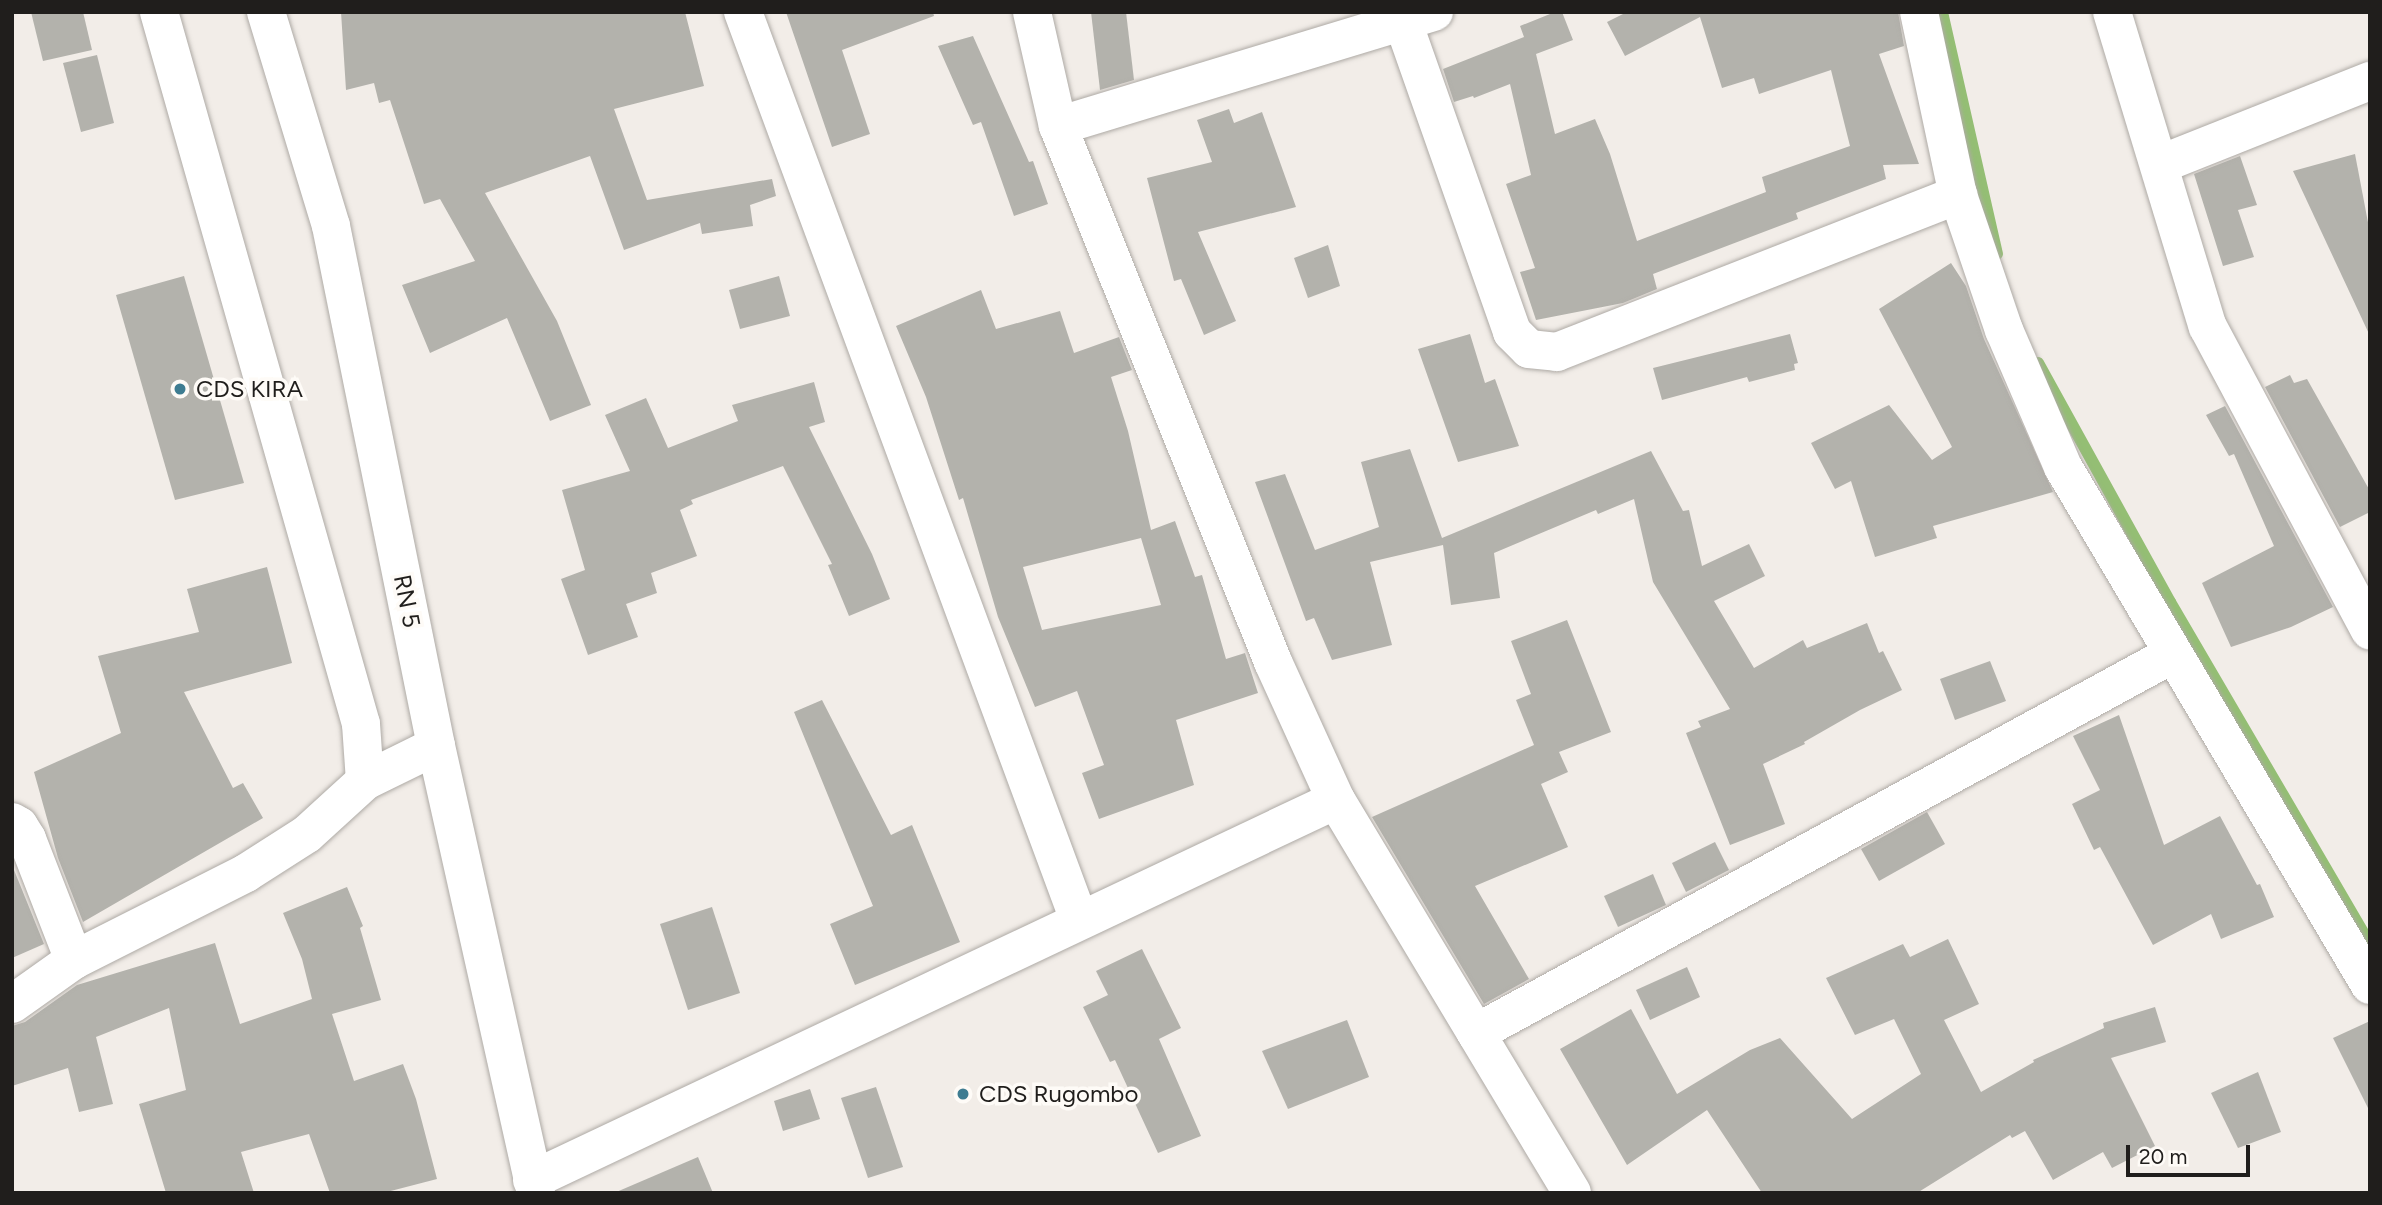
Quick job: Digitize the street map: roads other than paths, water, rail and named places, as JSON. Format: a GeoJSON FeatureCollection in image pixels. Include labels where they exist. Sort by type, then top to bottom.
{"type":"FeatureCollection","features":[{"type":"Feature","properties":{"kind":"street"},"geometry":{"type":"LineString","coordinates":[[159,12],[361,724],[365,781]]}},
{"type":"Feature","properties":{"kind":"street"},"geometry":{"type":"LineString","coordinates":[[743,12],[1079,920]]}},
{"type":"Feature","properties":{"kind":"street"},"geometry":{"type":"LineString","coordinates":[[1032,12],[1058,126],[1273,662],[1336,800],[1572,1193]]}},
{"type":"Feature","properties":{"kind":"street"},"geometry":{"type":"LineString","coordinates":[[1919,12],[1958,195],[2004,330],[2063,467],[2370,985]]}},
{"type":"Feature","properties":{"kind":"street"},"geometry":{"type":"LineString","coordinates":[[2112,12],[2161,164],[2208,327],[2370,631]]}},
{"type":"Feature","properties":{"kind":"street","name":"RN 5"},"geometry":{"type":"LineString","coordinates":[[269,13],[331,226],[436,746],[534,1186]]}},
{"type":"Feature","properties":{"kind":"street"},"geometry":{"type":"LineString","coordinates":[[1058,126],[1419,17],[1512,332],[1529,349],[1557,352],[1958,195]]}},
{"type":"Feature","properties":{"kind":"street"},"geometry":{"type":"LineString","coordinates":[[2161,164],[2370,81]]}},
{"type":"Feature","properties":{"kind":"street"},"geometry":{"type":"LineString","coordinates":[[1476,1033],[2173,654]]}},
{"type":"Feature","properties":{"kind":"street"},"geometry":{"type":"LineString","coordinates":[[12,1004],[74,960],[246,873],[307,834],[365,781],[436,746]]}},
{"type":"Feature","properties":{"kind":"street"},"geometry":{"type":"LineString","coordinates":[[534,1186],[1079,920],[1336,800]]}},
{"type":"Feature","properties":{"kind":"street"},"geometry":{"type":"LineString","coordinates":[[12,822],[19,826],[27,839],[74,960]]}},
{"type":"Feature","properties":{"kind":"waterway"},"geometry":{"type":"LineString","coordinates":[[1942,12],[1997,254]]}},
{"type":"Feature","properties":{"kind":"waterway"},"geometry":{"type":"LineString","coordinates":[[2038,363],[2170,602],[2370,944]]}},
{"type":"Feature","properties":{"kind":"place","name":"CDS KIRA"},"geometry":{"type":"Point","coordinates":[180,389]}},
{"type":"Feature","properties":{"kind":"place","name":"CDS Rugombo"},"geometry":{"type":"Point","coordinates":[963,1094]}}]}
